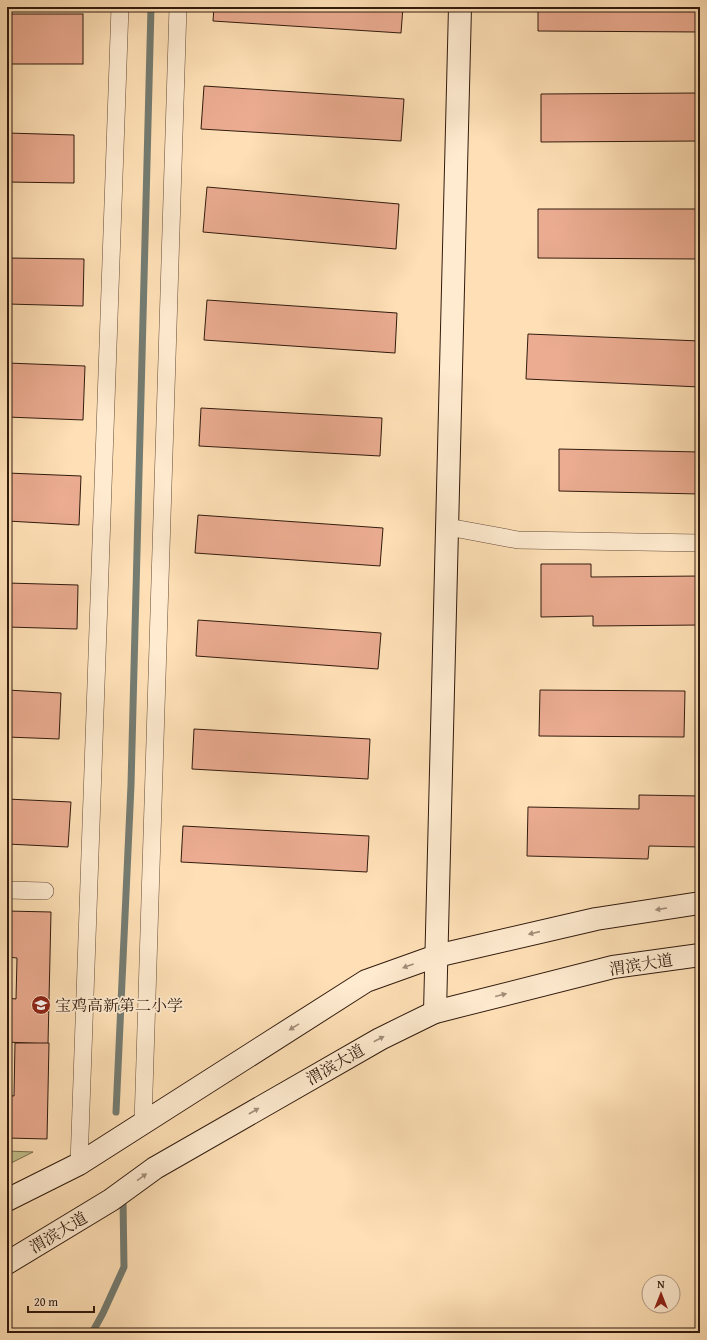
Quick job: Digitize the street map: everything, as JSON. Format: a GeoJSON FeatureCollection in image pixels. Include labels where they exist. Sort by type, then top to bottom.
{"type":"FeatureCollection","features":[{"type":"Feature","properties":{"kind":"main road"},"geometry":{"type":"LineString","coordinates":[[435,1012],[460,7]]}},
{"type":"Feature","properties":{"kind":"main road"},"geometry":{"type":"LineString","coordinates":[[7,1200],[79,1164],[366,982],[436,956],[596,919],[700,903]]}},
{"type":"Feature","properties":{"kind":"main road","name":"渭滨大道"},"geometry":{"type":"LineString","coordinates":[[7,1263],[111,1200],[155,1168],[380,1039],[435,1012],[613,967],[700,955]]}},
{"type":"Feature","properties":{"kind":"street"},"geometry":{"type":"LineString","coordinates":[[79,1164],[120,7]]}},
{"type":"Feature","properties":{"kind":"street"},"geometry":{"type":"LineString","coordinates":[[144,1122],[178,7]]}},
{"type":"Feature","properties":{"kind":"street"},"geometry":{"type":"LineString","coordinates":[[448,527],[518,540],[700,543]]}},
{"type":"Feature","properties":{"kind":"street"},"geometry":{"type":"LineString","coordinates":[[7,890],[45,891]]}},
{"type":"Feature","properties":{"kind":"shaded area"},"geometry":{"type":"Polygon","coordinates":[[[7,1151],[33,1152],[7,1165],[7,1151]]]}},
{"type":"Feature","properties":{"kind":"building"},"geometry":{"type":"Polygon","coordinates":[[[214,7],[403,7],[401,33],[213,21],[214,7]]]}},
{"type":"Feature","properties":{"kind":"building"},"geometry":{"type":"Polygon","coordinates":[[[538,7],[700,7],[700,32],[538,31],[538,7]]]}},
{"type":"Feature","properties":{"kind":"building"},"geometry":{"type":"Polygon","coordinates":[[[7,14],[83,14],[83,64],[7,64],[7,14]]]}},
{"type":"Feature","properties":{"kind":"building"},"geometry":{"type":"Polygon","coordinates":[[[204,86],[404,99],[401,141],[201,129],[204,86]]]}},
{"type":"Feature","properties":{"kind":"building"},"geometry":{"type":"Polygon","coordinates":[[[700,93],[700,141],[541,142],[541,94],[700,93]]]}},
{"type":"Feature","properties":{"kind":"building"},"geometry":{"type":"Polygon","coordinates":[[[7,133],[74,135],[74,183],[7,182],[7,133]]]}},
{"type":"Feature","properties":{"kind":"building"},"geometry":{"type":"Polygon","coordinates":[[[207,187],[399,204],[396,249],[203,232],[207,187]]]}},
{"type":"Feature","properties":{"kind":"building"},"geometry":{"type":"Polygon","coordinates":[[[538,209],[700,209],[700,259],[538,258],[538,209]]]}},
{"type":"Feature","properties":{"kind":"building"},"geometry":{"type":"Polygon","coordinates":[[[7,258],[84,259],[83,306],[7,304],[7,258]]]}},
{"type":"Feature","properties":{"kind":"building"},"geometry":{"type":"Polygon","coordinates":[[[207,300],[397,313],[395,353],[204,340],[207,300]]]}},
{"type":"Feature","properties":{"kind":"building"},"geometry":{"type":"Polygon","coordinates":[[[528,334],[700,341],[700,387],[526,379],[528,334]]]}},
{"type":"Feature","properties":{"kind":"building"},"geometry":{"type":"Polygon","coordinates":[[[7,363],[85,366],[83,420],[7,417],[7,363]]]}},
{"type":"Feature","properties":{"kind":"building"},"geometry":{"type":"Polygon","coordinates":[[[201,408],[382,418],[380,456],[199,446],[201,408]]]}},
{"type":"Feature","properties":{"kind":"building"},"geometry":{"type":"Polygon","coordinates":[[[559,449],[700,452],[700,494],[559,491],[559,449]]]}},
{"type":"Feature","properties":{"kind":"building"},"geometry":{"type":"Polygon","coordinates":[[[7,473],[81,476],[79,525],[7,521],[7,473]]]}},
{"type":"Feature","properties":{"kind":"building"},"geometry":{"type":"Polygon","coordinates":[[[198,515],[383,528],[380,566],[195,553],[198,515]]]}},
{"type":"Feature","properties":{"kind":"building"},"geometry":{"type":"Polygon","coordinates":[[[541,564],[591,564],[591,577],[700,576],[700,625],[593,626],[593,616],[541,617],[541,564]]]}},
{"type":"Feature","properties":{"kind":"building"},"geometry":{"type":"Polygon","coordinates":[[[7,583],[78,585],[77,629],[7,627],[7,583]]]}},
{"type":"Feature","properties":{"kind":"building"},"geometry":{"type":"Polygon","coordinates":[[[198,620],[381,633],[378,669],[196,656],[198,620]]]}},
{"type":"Feature","properties":{"kind":"building"},"geometry":{"type":"Polygon","coordinates":[[[7,690],[61,693],[59,739],[7,737],[7,690]]]}},
{"type":"Feature","properties":{"kind":"building"},"geometry":{"type":"Polygon","coordinates":[[[540,690],[685,691],[684,737],[539,736],[540,690]]]}},
{"type":"Feature","properties":{"kind":"building"},"geometry":{"type":"Polygon","coordinates":[[[194,729],[370,739],[368,779],[192,769],[194,729]]]}},
{"type":"Feature","properties":{"kind":"building"},"geometry":{"type":"Polygon","coordinates":[[[639,795],[700,796],[700,847],[649,846],[648,859],[527,856],[528,807],[639,809],[639,795]]]}},
{"type":"Feature","properties":{"kind":"building"},"geometry":{"type":"Polygon","coordinates":[[[7,799],[71,802],[68,847],[7,844],[7,799]]]}},
{"type":"Feature","properties":{"kind":"building"},"geometry":{"type":"Polygon","coordinates":[[[183,826],[369,836],[367,872],[181,862],[183,826]]]}},
{"type":"Feature","properties":{"kind":"building"},"geometry":{"type":"Polygon","coordinates":[[[7,911],[51,912],[48,1044],[7,1042],[7,998],[16,999],[17,958],[7,957],[7,911]]]}},
{"type":"Feature","properties":{"kind":"building"},"geometry":{"type":"Polygon","coordinates":[[[15,1043],[49,1043],[47,1139],[7,1138],[7,1095],[14,1096],[15,1043]]]}},
{"type":"Feature","properties":{"kind":"waterway"},"geometry":{"type":"LineString","coordinates":[[116,1112],[131,785],[151,7]]}},
{"type":"Feature","properties":{"kind":"waterway"},"geometry":{"type":"LineString","coordinates":[[92,1333],[124,1267],[123,1199]]}},
{"type":"Feature","properties":{"kind":"place","name":"宝鸡高新第二小学"},"geometry":{"type":"Point","coordinates":[41,1005]}}]}
